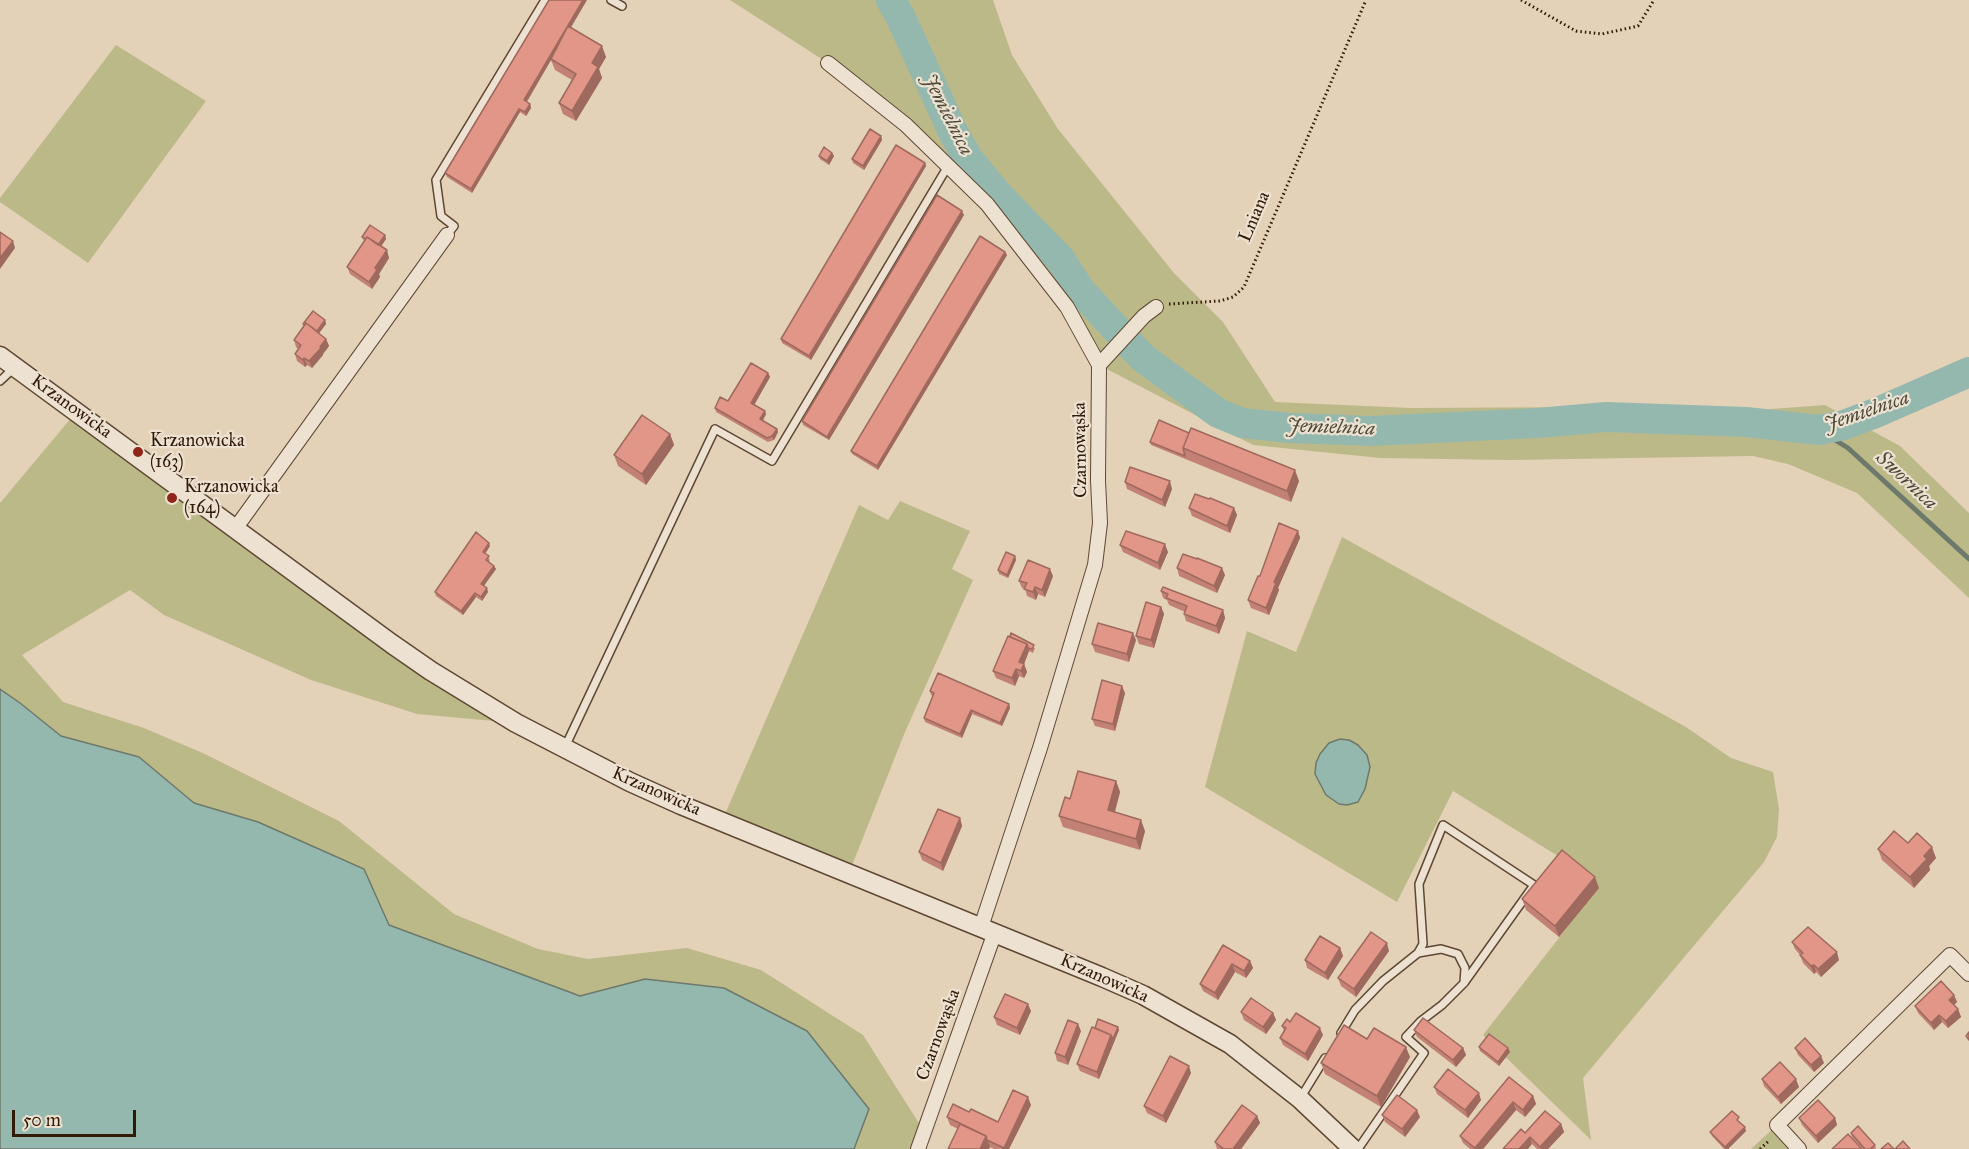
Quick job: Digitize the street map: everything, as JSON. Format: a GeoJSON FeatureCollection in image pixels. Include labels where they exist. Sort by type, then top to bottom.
{"type":"FeatureCollection","features":[{"type":"Feature","properties":{"kind":"street","name":"Czarnowąska"},"geometry":{"type":"LineString","coordinates":[[828,63],[906,125],[987,204],[1067,307],[1098,365],[1100,524],[1095,565],[988,930],[918,1149]]}},
{"type":"Feature","properties":{"kind":"street"},"geometry":{"type":"LineString","coordinates":[[235,529],[447,235]]}},
{"type":"Feature","properties":{"kind":"street"},"geometry":{"type":"LineString","coordinates":[[1098,365],[1144,316],[1156,308]]}},
{"type":"Feature","properties":{"kind":"street","name":"Krzanowicka"},"geometry":{"type":"LineString","coordinates":[[0,356],[431,671],[481,702],[564,749],[630,782],[1102,976],[1175,1012],[1230,1044],[1300,1099],[1353,1149]]}},
{"type":"Feature","properties":{"kind":"street"},"geometry":{"type":"LineString","coordinates":[[1799,1149],[1777,1125],[1950,955],[1969,974]]}},
{"type":"Feature","properties":{"kind":"lane"},"geometry":{"type":"LineString","coordinates":[[447,235],[454,226],[441,216],[436,180],[545,0]]}},
{"type":"Feature","properties":{"kind":"lane"},"geometry":{"type":"LineString","coordinates":[[611,0],[622,6]]}},
{"type":"Feature","properties":{"kind":"lane"},"geometry":{"type":"LineString","coordinates":[[564,749],[715,429],[772,461],[948,166]]}},
{"type":"Feature","properties":{"kind":"lane"},"geometry":{"type":"LineString","coordinates":[[0,381],[15,366]]}},
{"type":"Feature","properties":{"kind":"lane"},"geometry":{"type":"LineString","coordinates":[[1336,1040],[1355,1010],[1383,981],[1418,953],[1423,944],[1419,884],[1443,825],[1534,885],[1464,983],[1406,1037],[1424,1053],[1358,1149]]}},
{"type":"Feature","properties":{"kind":"lane"},"geometry":{"type":"LineString","coordinates":[[1418,953],[1441,949],[1458,954],[1465,968],[1464,983]]}},
{"type":"Feature","properties":{"kind":"lane"},"geometry":{"type":"LineString","coordinates":[[1300,1099],[1330,1050]]}},
{"type":"Feature","properties":{"kind":"path","name":"Lniana"},"geometry":{"type":"LineString","coordinates":[[1156,308],[1170,304],[1220,301],[1233,297],[1244,287],[1366,0]]}},
{"type":"Feature","properties":{"kind":"path"},"geometry":{"type":"LineString","coordinates":[[1521,0],[1576,31],[1602,34],[1638,26],[1654,0]]}},
{"type":"Feature","properties":{"kind":"shaded area"},"geometry":{"type":"Polygon","coordinates":[[[730,0],[993,0],[1012,55],[1058,129],[1174,273],[1223,322],[1275,402],[1411,408],[1585,407],[1744,411],[1825,405],[1900,446],[1969,513],[1969,598],[1857,493],[1788,464],[1753,456],[1510,460],[1380,458],[1253,445],[1099,365],[1067,307],[987,203],[828,63],[730,0]]]}},
{"type":"Feature","properties":{"kind":"shaded area"},"geometry":{"type":"Polygon","coordinates":[[[116,45],[206,101],[88,263],[0,202],[0,198],[116,45]]]}},
{"type":"Feature","properties":{"kind":"shaded area"},"geometry":{"type":"Polygon","coordinates":[[[77,411],[516,723],[417,714],[311,680],[164,615],[130,590],[22,655],[63,702],[144,728],[205,754],[339,821],[454,914],[538,949],[588,959],[687,948],[761,970],[863,1035],[924,1131],[916,1149],[854,1149],[869,1109],[645,979],[580,996],[388,925],[364,868],[258,822],[194,803],[139,757],[61,736],[0,689],[0,503],[77,411]]]}},
{"type":"Feature","properties":{"kind":"shaded area"},"geometry":{"type":"Polygon","coordinates":[[[900,501],[970,531],[952,569],[973,580],[905,732],[849,873],[722,821],[859,505],[888,520],[900,501]]]}},
{"type":"Feature","properties":{"kind":"shaded area"},"geometry":{"type":"Polygon","coordinates":[[[1342,537],[1686,727],[1731,758],[1773,772],[1779,809],[1777,837],[1764,862],[1583,1078],[1591,1140],[1483,1035],[1598,888],[1566,861],[1453,791],[1397,902],[1205,787],[1247,631],[1296,652],[1342,537]]]}},
{"type":"Feature","properties":{"kind":"shaded area"},"geometry":{"type":"Polygon","coordinates":[[[1777,1125],[1799,1149],[1751,1149],[1777,1125]]]}},
{"type":"Feature","properties":{"kind":"water"},"geometry":{"type":"Polygon","coordinates":[[[0,689],[61,736],[139,757],[194,803],[258,822],[364,869],[389,925],[580,996],[645,979],[724,988],[807,1031],[869,1109],[854,1149],[0,1149],[0,689]]]}},
{"type":"Feature","properties":{"kind":"water"},"geometry":{"type":"Polygon","coordinates":[[[1340,739],[1349,740],[1358,745],[1367,755],[1370,767],[1365,789],[1358,802],[1347,805],[1339,804],[1326,795],[1315,774],[1320,754],[1329,743],[1340,739]]]}},
{"type":"Feature","properties":{"kind":"building"},"geometry":{"type":"Polygon","coordinates":[[[549,0],[583,0],[524,100],[530,104],[525,112],[519,109],[471,189],[445,173],[549,0]]]}},
{"type":"Feature","properties":{"kind":"building"},"geometry":{"type":"Polygon","coordinates":[[[568,26],[602,46],[592,63],[598,67],[572,111],[559,103],[576,74],[551,59],[568,26]]]}},
{"type":"Feature","properties":{"kind":"building"},"geometry":{"type":"Polygon","coordinates":[[[870,129],[881,136],[863,166],[852,159],[870,129]]]}},
{"type":"Feature","properties":{"kind":"building"},"geometry":{"type":"Polygon","coordinates":[[[896,145],[925,163],[809,356],[781,339],[896,145]]]}},
{"type":"Feature","properties":{"kind":"building"},"geometry":{"type":"Polygon","coordinates":[[[824,147],[832,153],[827,161],[819,156],[824,147]]]}},
{"type":"Feature","properties":{"kind":"building"},"geometry":{"type":"Polygon","coordinates":[[[937,195],[962,211],[827,437],[802,421],[937,195]]]}},
{"type":"Feature","properties":{"kind":"building"},"geometry":{"type":"Polygon","coordinates":[[[370,225],[385,235],[378,245],[367,237],[366,239],[362,237],[370,225]]]}},
{"type":"Feature","properties":{"kind":"building"},"geometry":{"type":"Polygon","coordinates":[[[0,232],[13,241],[0,258],[0,232]]]}},
{"type":"Feature","properties":{"kind":"building"},"geometry":{"type":"Polygon","coordinates":[[[980,236],[1005,252],[877,466],[851,451],[980,236]]]}},
{"type":"Feature","properties":{"kind":"building"},"geometry":{"type":"Polygon","coordinates":[[[367,237],[387,250],[369,282],[347,267],[367,237]]]}},
{"type":"Feature","properties":{"kind":"building"},"geometry":{"type":"Polygon","coordinates":[[[313,311],[325,320],[317,331],[306,323],[303,324],[313,311]]]}},
{"type":"Feature","properties":{"kind":"building"},"geometry":{"type":"Polygon","coordinates":[[[306,323],[326,339],[309,361],[295,354],[301,345],[294,340],[306,323]]]}},
{"type":"Feature","properties":{"kind":"building"},"geometry":{"type":"Polygon","coordinates":[[[751,363],[768,373],[751,403],[765,411],[760,419],[777,429],[772,436],[767,438],[715,408],[720,397],[728,401],[751,363]]]}},
{"type":"Feature","properties":{"kind":"building"},"geometry":{"type":"Polygon","coordinates":[[[642,415],[670,434],[642,474],[614,455],[642,415]]]}},
{"type":"Feature","properties":{"kind":"building"},"geometry":{"type":"Polygon","coordinates":[[[1159,420],[1189,433],[1183,448],[1185,456],[1150,442],[1159,420]]]}},
{"type":"Feature","properties":{"kind":"building"},"geometry":{"type":"Polygon","coordinates":[[[1191,428],[1295,470],[1287,491],[1183,448],[1191,428]]]}},
{"type":"Feature","properties":{"kind":"building"},"geometry":{"type":"Polygon","coordinates":[[[1130,467],[1170,481],[1162,500],[1125,482],[1130,467]]]}},
{"type":"Feature","properties":{"kind":"building"},"geometry":{"type":"Polygon","coordinates":[[[1195,494],[1234,508],[1227,526],[1189,508],[1195,494]]]}},
{"type":"Feature","properties":{"kind":"building"},"geometry":{"type":"Polygon","coordinates":[[[1279,523],[1298,531],[1274,582],[1276,583],[1266,608],[1248,600],[1260,576],[1279,523]]]}},
{"type":"Feature","properties":{"kind":"building"},"geometry":{"type":"Polygon","coordinates":[[[1126,531],[1165,544],[1158,563],[1120,545],[1126,531]]]}},
{"type":"Feature","properties":{"kind":"building"},"geometry":{"type":"Polygon","coordinates":[[[476,532],[489,543],[483,552],[489,556],[486,560],[494,566],[481,584],[487,588],[481,597],[475,593],[461,611],[435,592],[476,532]]]}},
{"type":"Feature","properties":{"kind":"building"},"geometry":{"type":"Polygon","coordinates":[[[1006,552],[1015,556],[1007,575],[998,570],[1006,552]]]}},
{"type":"Feature","properties":{"kind":"building"},"geometry":{"type":"Polygon","coordinates":[[[1183,554],[1222,568],[1214,586],[1177,568],[1183,554]]]}},
{"type":"Feature","properties":{"kind":"building"},"geometry":{"type":"Polygon","coordinates":[[[1028,560],[1050,569],[1042,590],[1035,587],[1033,592],[1024,589],[1027,583],[1019,581],[1028,560]]]}},
{"type":"Feature","properties":{"kind":"building"},"geometry":{"type":"Polygon","coordinates":[[[1163,587],[1223,610],[1216,626],[1184,614],[1187,606],[1166,598],[1168,594],[1161,591],[1163,587]]]}},
{"type":"Feature","properties":{"kind":"building"},"geometry":{"type":"Polygon","coordinates":[[[1146,602],[1161,607],[1151,640],[1136,636],[1146,602]]]}},
{"type":"Feature","properties":{"kind":"building"},"geometry":{"type":"Polygon","coordinates":[[[1098,623],[1133,633],[1127,654],[1092,644],[1098,623]]]}},
{"type":"Feature","properties":{"kind":"building"},"geometry":{"type":"Polygon","coordinates":[[[1011,633],[1034,645],[1032,649],[1028,648],[1027,644],[1010,637],[1011,633]]]}},
{"type":"Feature","properties":{"kind":"building"},"geometry":{"type":"Polygon","coordinates":[[[1008,636],[1027,644],[1019,662],[1024,664],[1021,671],[1016,669],[1012,678],[993,671],[1008,636]]]}},
{"type":"Feature","properties":{"kind":"building"},"geometry":{"type":"Polygon","coordinates":[[[938,673],[1009,704],[1000,723],[971,710],[960,734],[924,718],[934,693],[930,691],[938,673]]]}},
{"type":"Feature","properties":{"kind":"building"},"geometry":{"type":"Polygon","coordinates":[[[1102,680],[1122,686],[1113,724],[1092,719],[1102,680]]]}},
{"type":"Feature","properties":{"kind":"building"},"geometry":{"type":"Polygon","coordinates":[[[1078,771],[1116,781],[1108,810],[1141,820],[1136,839],[1059,816],[1065,797],[1070,799],[1078,771]]]}},
{"type":"Feature","properties":{"kind":"building"},"geometry":{"type":"Polygon","coordinates":[[[938,809],[960,818],[941,863],[919,852],[938,809]]]}},
{"type":"Feature","properties":{"kind":"building"},"geometry":{"type":"Polygon","coordinates":[[[1894,831],[1908,843],[1917,833],[1932,847],[1924,856],[1927,859],[1910,877],[1878,849],[1894,831]]]}},
{"type":"Feature","properties":{"kind":"building"},"geometry":{"type":"Polygon","coordinates":[[[1562,850],[1595,877],[1555,926],[1522,899],[1562,850]]]}},
{"type":"Feature","properties":{"kind":"building"},"geometry":{"type":"Polygon","coordinates":[[[1808,927],[1837,952],[1818,969],[1814,965],[1811,966],[1800,955],[1803,953],[1792,942],[1808,927]]]}},
{"type":"Feature","properties":{"kind":"building"},"geometry":{"type":"Polygon","coordinates":[[[1371,932],[1387,943],[1354,989],[1338,978],[1371,932]]]}},
{"type":"Feature","properties":{"kind":"building"},"geometry":{"type":"Polygon","coordinates":[[[1320,936],[1340,948],[1325,973],[1305,960],[1320,936]]]}},
{"type":"Feature","properties":{"kind":"building"},"geometry":{"type":"Polygon","coordinates":[[[1223,945],[1250,961],[1244,971],[1232,964],[1215,993],[1200,984],[1223,945]]]}},
{"type":"Feature","properties":{"kind":"building"},"geometry":{"type":"Polygon","coordinates":[[[1941,981],[1954,995],[1949,1000],[1958,1009],[1946,1021],[1939,1015],[1931,1023],[1915,1006],[1941,981]]]}},
{"type":"Feature","properties":{"kind":"building"},"geometry":{"type":"Polygon","coordinates":[[[1005,994],[1028,1004],[1017,1028],[994,1017],[1005,994]]]}},
{"type":"Feature","properties":{"kind":"building"},"geometry":{"type":"Polygon","coordinates":[[[1251,998],[1273,1013],[1263,1027],[1241,1012],[1251,998]]]}},
{"type":"Feature","properties":{"kind":"building"},"geometry":{"type":"Polygon","coordinates":[[[1296,1013],[1320,1028],[1305,1054],[1280,1038],[1286,1028],[1282,1026],[1287,1019],[1290,1022],[1296,1013]]]}},
{"type":"Feature","properties":{"kind":"building"},"geometry":{"type":"Polygon","coordinates":[[[1423,1018],[1463,1048],[1453,1060],[1414,1030],[1423,1018]]]}},
{"type":"Feature","properties":{"kind":"building"},"geometry":{"type":"Polygon","coordinates":[[[1098,1019],[1118,1027],[1113,1039],[1111,1035],[1095,1028],[1098,1019]]]}},
{"type":"Feature","properties":{"kind":"building"},"geometry":{"type":"Polygon","coordinates":[[[1068,1020],[1078,1024],[1065,1057],[1055,1053],[1068,1020]]]}},
{"type":"Feature","properties":{"kind":"building"},"geometry":{"type":"Polygon","coordinates":[[[1344,1025],[1367,1039],[1374,1028],[1406,1047],[1377,1096],[1321,1063],[1344,1025]]]}},
{"type":"Feature","properties":{"kind":"building"},"geometry":{"type":"Polygon","coordinates":[[[1092,1027],[1111,1035],[1097,1072],[1077,1064],[1092,1027]]]}},
{"type":"Feature","properties":{"kind":"building"},"geometry":{"type":"Polygon","coordinates":[[[1489,1034],[1508,1048],[1498,1062],[1479,1047],[1489,1034]]]}},
{"type":"Feature","properties":{"kind":"building"},"geometry":{"type":"Polygon","coordinates":[[[1805,1038],[1821,1056],[1811,1065],[1795,1048],[1805,1038]]]}},
{"type":"Feature","properties":{"kind":"building"},"geometry":{"type":"Polygon","coordinates":[[[1170,1056],[1189,1066],[1163,1116],[1144,1106],[1170,1056]]]}},
{"type":"Feature","properties":{"kind":"building"},"geometry":{"type":"Polygon","coordinates":[[[1780,1062],[1796,1079],[1778,1097],[1762,1079],[1780,1062]]]}},
{"type":"Feature","properties":{"kind":"building"},"geometry":{"type":"Polygon","coordinates":[[[1448,1069],[1479,1093],[1465,1110],[1434,1087],[1448,1069]]]}},
{"type":"Feature","properties":{"kind":"building"},"geometry":{"type":"Polygon","coordinates":[[[1509,1077],[1533,1096],[1523,1110],[1513,1102],[1475,1148],[1460,1136],[1509,1077]]]}},
{"type":"Feature","properties":{"kind":"building"},"geometry":{"type":"Polygon","coordinates":[[[1013,1090],[1028,1097],[1004,1148],[987,1140],[986,1136],[947,1117],[953,1104],[969,1112],[971,1109],[998,1122],[1013,1090]]]}},
{"type":"Feature","properties":{"kind":"building"},"geometry":{"type":"Polygon","coordinates":[[[1397,1095],[1417,1110],[1402,1129],[1382,1115],[1397,1095]]]}},
{"type":"Feature","properties":{"kind":"building"},"geometry":{"type":"Polygon","coordinates":[[[1818,1100],[1835,1118],[1816,1136],[1799,1118],[1818,1100]]]}},
{"type":"Feature","properties":{"kind":"building"},"geometry":{"type":"Polygon","coordinates":[[[1242,1105],[1257,1116],[1233,1149],[1224,1149],[1215,1142],[1242,1105]]]}},
{"type":"Feature","properties":{"kind":"building"},"geometry":{"type":"Polygon","coordinates":[[[1545,1111],[1561,1124],[1540,1147],[1530,1137],[1519,1149],[1503,1149],[1521,1129],[1525,1133],[1545,1111]]]}},
{"type":"Feature","properties":{"kind":"building"},"geometry":{"type":"Polygon","coordinates":[[[1732,1111],[1745,1127],[1725,1147],[1710,1132],[1732,1111]]]}},
{"type":"Feature","properties":{"kind":"building"},"geometry":{"type":"Polygon","coordinates":[[[960,1124],[986,1136],[980,1149],[948,1149],[960,1124]]]}},
{"type":"Feature","properties":{"kind":"building"},"geometry":{"type":"Polygon","coordinates":[[[1858,1126],[1875,1145],[1870,1149],[1865,1149],[1851,1133],[1858,1126]]]}},
{"type":"Feature","properties":{"kind":"building"},"geometry":{"type":"Polygon","coordinates":[[[1848,1134],[1862,1149],[1832,1149],[1848,1134]]]}},
{"type":"Feature","properties":{"kind":"building"},"geometry":{"type":"Polygon","coordinates":[[[1903,1141],[1910,1149],[1895,1149],[1903,1141]]]}},
{"type":"Feature","properties":{"kind":"building"},"geometry":{"type":"Polygon","coordinates":[[[1888,1143],[1894,1149],[1881,1149],[1888,1143]]]}},
{"type":"Feature","properties":{"kind":"waterway","name":"Jemielnica"},"geometry":{"type":"LineString","coordinates":[[891,0],[953,132],[969,160],[1000,197],[1060,259],[1080,290],[1143,358],[1218,413],[1242,423],[1290,428],[1371,431],[1538,423],[1606,417],[1746,422],[1819,430],[1844,425],[1878,412],[1969,372]]}},
{"type":"Feature","properties":{"kind":"waterway","name":"Swornica"},"geometry":{"type":"LineString","coordinates":[[1819,430],[1848,448],[1969,559]]}},
{"type":"Feature","properties":{"kind":"place","name":"Krzanowicka (163)"},"geometry":{"type":"Point","coordinates":[138,452]}},
{"type":"Feature","properties":{"kind":"place","name":"Krzanowicka (164)"},"geometry":{"type":"Point","coordinates":[172,498]}}]}
